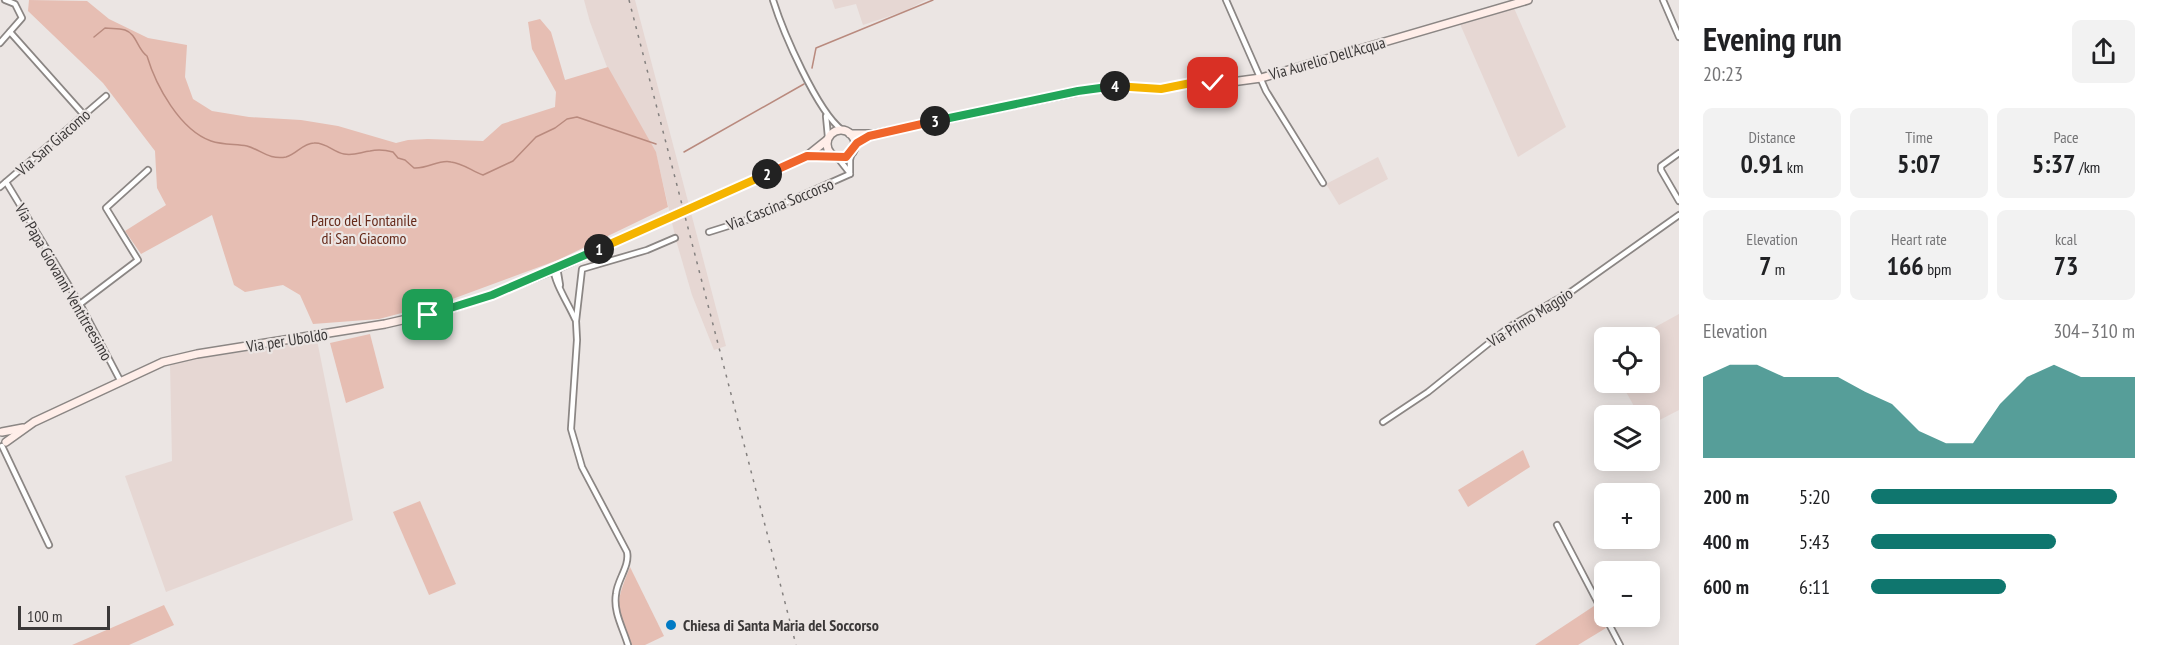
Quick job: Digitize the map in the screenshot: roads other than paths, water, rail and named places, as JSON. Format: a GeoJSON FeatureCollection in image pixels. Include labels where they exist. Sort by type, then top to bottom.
{"type":"FeatureCollection","features":[{"type":"Feature","properties":{"kind":"street"},"geometry":{"type":"LineString","coordinates":[[0,43],[22,18],[15,4],[4,0]]}},
{"type":"Feature","properties":{"kind":"street"},"geometry":{"type":"LineString","coordinates":[[773,0],[785,33],[824,110],[828,126],[829,151],[836,157]]}},
{"type":"Feature","properties":{"kind":"street"},"geometry":{"type":"LineString","coordinates":[[1226,0],[1273,105],[1323,183]]}},
{"type":"Feature","properties":{"kind":"street","name":"Via Aurelio Dell'Acqua"},"geometry":{"type":"LineString","coordinates":[[853,149],[865,138],[875,134],[1087,89],[1118,86],[1161,89],[1197,82],[1237,82],[1261,78],[1528,0]]}},
{"type":"Feature","properties":{"kind":"street"},"geometry":{"type":"LineString","coordinates":[[1663,0],[1679,37]]}},
{"type":"Feature","properties":{"kind":"street"},"geometry":{"type":"LineString","coordinates":[[10,32],[84,115]]}},
{"type":"Feature","properties":{"kind":"street","name":"Via San Giacomo"},"geometry":{"type":"LineString","coordinates":[[0,187],[106,96]]}},
{"type":"Feature","properties":{"kind":"street"},"geometry":{"type":"LineString","coordinates":[[807,156],[846,157],[853,149],[850,134],[842,130],[824,110]]}},
{"type":"Feature","properties":{"kind":"street"},"geometry":{"type":"LineString","coordinates":[[576,321],[560,285],[554,279],[554,269],[807,156],[834,131],[842,130]]}},
{"type":"Feature","properties":{"kind":"street","name":"Via Aurelio Dell'Acqua"},"geometry":{"type":"LineString","coordinates":[[850,134],[875,134]]}},
{"type":"Feature","properties":{"kind":"street","name":"Via Cascina Soccorso"},"geometry":{"type":"LineString","coordinates":[[850,174],[849,160],[853,149]]}},
{"type":"Feature","properties":{"kind":"street"},"geometry":{"type":"LineString","coordinates":[[1679,153],[1661,166],[1661,170],[1679,201]]}},
{"type":"Feature","properties":{"kind":"street","name":"Via Cascina Soccorso"},"geometry":{"type":"LineString","coordinates":[[836,157],[850,174]]}},
{"type":"Feature","properties":{"kind":"street"},"geometry":{"type":"LineString","coordinates":[[80,304],[138,260],[106,208],[148,170]]}},
{"type":"Feature","properties":{"kind":"street","name":"Via Cascina Soccorso"},"geometry":{"type":"LineString","coordinates":[[709,232],[744,221],[850,174]]}},
{"type":"Feature","properties":{"kind":"street","name":"Via Papa Giovanni Ventitreesimo"},"geometry":{"type":"LineString","coordinates":[[6,182],[80,304],[121,382]]}},
{"type":"Feature","properties":{"kind":"street","name":"Via Primo Maggio"},"geometry":{"type":"LineString","coordinates":[[1383,423],[1428,392],[1509,327],[1572,291],[1679,215]]}},
{"type":"Feature","properties":{"kind":"street"},"geometry":{"type":"LineString","coordinates":[[628,645],[618,616],[615,596],[627,560],[627,552],[582,467],[571,429],[577,340],[576,321],[582,269],[646,250],[675,237]]}},
{"type":"Feature","properties":{"kind":"street","name":"Via per Uboldo"},"geometry":{"type":"LineString","coordinates":[[3,445],[26,427],[163,362],[197,354],[374,326],[428,315],[492,295],[554,269]]}},
{"type":"Feature","properties":{"kind":"street","name":"Via per Uboldo"},"geometry":{"type":"LineString","coordinates":[[1,432],[26,427]]}},
{"type":"Feature","properties":{"kind":"street"},"geometry":{"type":"LineString","coordinates":[[1,432],[5,435],[3,445],[49,545]]}},
{"type":"Feature","properties":{"kind":"street"},"geometry":{"type":"LineString","coordinates":[[1557,525],[1620,645]]}},
{"type":"Feature","properties":{"kind":"waterway"},"geometry":{"type":"LineString","coordinates":[[812,68],[816,48],[933,0]]}},
{"type":"Feature","properties":{"kind":"waterway"},"geometry":{"type":"LineString","coordinates":[[94,37],[105,28],[122,29],[129,32],[147,56],[156,80],[171,106],[189,127],[200,135],[211,141],[247,146],[280,158],[293,154],[310,143],[318,143],[340,153],[348,154],[376,150],[390,151],[414,168],[447,161],[463,165],[483,175],[513,161],[536,137],[567,119],[577,117],[656,144]]}},
{"type":"Feature","properties":{"kind":"waterway"},"geometry":{"type":"LineString","coordinates":[[684,152],[804,84]]}},
{"type":"Feature","properties":{"kind":"railway"},"geometry":{"type":"LineString","coordinates":[[629,0],[796,645]]}},
{"type":"Feature","properties":{"kind":"place","name":"Chiesa di Santa Maria del Soccorso"},"geometry":{"type":"Point","coordinates":[671,625]}},
{"type":"Feature","properties":{"kind":"park label","name":"Parco del Fontanile di San Giacomo"},"geometry":{"type":"Point","coordinates":[364,229]}}]}
